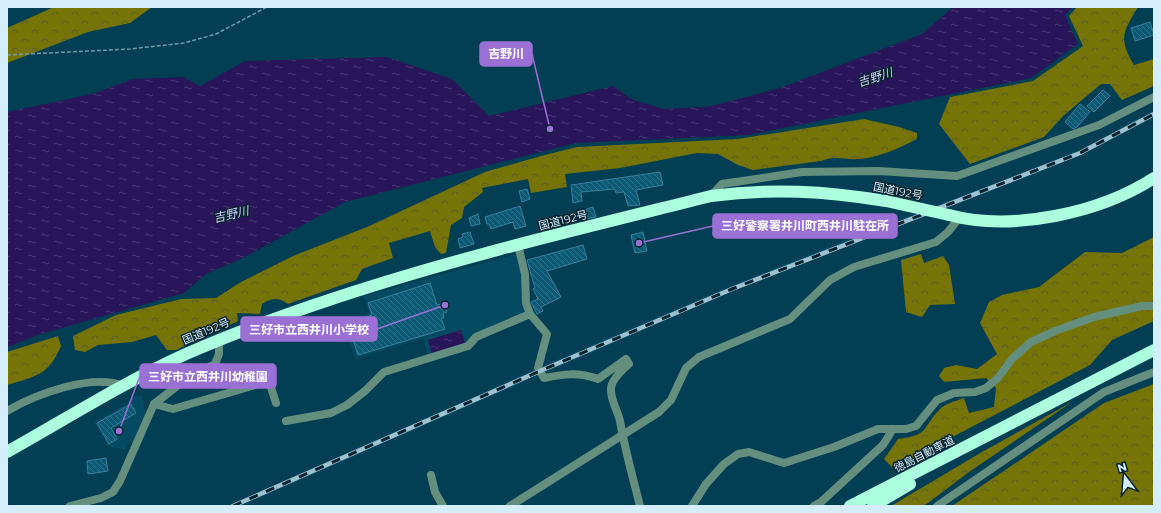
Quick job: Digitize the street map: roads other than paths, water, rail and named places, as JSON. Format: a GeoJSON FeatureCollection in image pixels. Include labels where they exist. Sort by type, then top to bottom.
{"type":"FeatureCollection","features":[{"type":"Feature","properties":{"kind":"highway","name":"国道192号"},"geometry":{"type":"LineString","coordinates":[[7,452],[155,368],[252,326],[350,293],[446,264],[711,196],[789,190],[844,194],[886,201],[954,216],[987,220],[1018,220],[1065,214],[1100,203],[1154,178]]}},
{"type":"Feature","properties":{"kind":"highway","name":"徳島自動車道"},"geometry":{"type":"LineString","coordinates":[[850,506],[1010,426],[1154,350]]}},
{"type":"Feature","properties":{"kind":"highway","name":"徳島自動車道"},"geometry":{"type":"LineString","coordinates":[[873,506],[1010,426]]}},
{"type":"Feature","properties":{"kind":"street"},"geometry":{"type":"LineString","coordinates":[[711,196],[722,184],[802,172],[879,171],[957,176],[1099,125],[1154,96]]}},
{"type":"Feature","properties":{"kind":"street"},"geometry":{"type":"LineString","coordinates":[[510,506],[659,412],[671,400],[686,368],[699,357],[790,319],[830,280],[854,267],[936,242],[948,232],[954,216]]}},
{"type":"Feature","properties":{"kind":"street"},"geometry":{"type":"LineString","coordinates":[[518,245],[525,274],[526,303],[530,314],[547,334],[538,368],[544,378],[567,373],[583,374],[598,379],[626,359],[629,364],[622,370],[612,384],[611,389],[620,420],[621,436],[640,506]]}},
{"type":"Feature","properties":{"kind":"street"},"geometry":{"type":"LineString","coordinates":[[692,506],[706,484],[724,464],[738,454],[749,452],[784,463],[878,429],[906,429],[916,426],[937,400],[954,393],[974,392],[986,388],[998,378],[1012,359],[1031,342],[1056,330],[1094,317],[1142,306],[1154,306]]}},
{"type":"Feature","properties":{"kind":"street"},"geometry":{"type":"LineString","coordinates":[[286,422],[331,413],[347,405],[365,391],[384,372],[468,346],[476,337],[530,314]]}},
{"type":"Feature","properties":{"kind":"street"},"geometry":{"type":"LineString","coordinates":[[70,506],[101,498],[113,492],[120,481],[154,404],[190,376],[215,364],[219,354],[218,340]]}},
{"type":"Feature","properties":{"kind":"street"},"geometry":{"type":"LineString","coordinates":[[936,506],[1104,392],[1154,372]]}},
{"type":"Feature","properties":{"kind":"street"},"geometry":{"type":"LineString","coordinates":[[7,411],[29,398],[52,390],[113,381],[124,386]]}},
{"type":"Feature","properties":{"kind":"street"},"geometry":{"type":"LineString","coordinates":[[154,404],[173,408],[269,381],[276,403]]}},
{"type":"Feature","properties":{"kind":"street"},"geometry":{"type":"LineString","coordinates":[[814,506],[821,502],[883,445],[893,429]]}},
{"type":"Feature","properties":{"kind":"street"},"geometry":{"type":"LineString","coordinates":[[431,475],[435,492],[443,506]]}},
{"type":"Feature","properties":{"kind":"water"},"geometry":{"type":"Polygon","coordinates":[[[953,7],[1073,7],[1065,15],[1078,44],[1031,78],[749,135],[576,143],[345,202],[241,259],[206,274],[184,293],[41,334],[7,347],[7,112],[92,94],[133,79],[183,77],[200,86],[245,61],[387,57],[452,79],[489,116],[613,86],[633,100],[664,109],[707,107],[780,88],[922,34],[953,7]]]}},
{"type":"Feature","properties":{"kind":"water"},"geometry":{"type":"Polygon","coordinates":[[[461,330],[465,343],[432,353],[428,340],[461,330]]]}},
{"type":"Feature","properties":{"kind":"railway"},"geometry":{"type":"LineString","coordinates":[[233,506],[540,371],[732,289],[1080,153],[1154,114]]}},
{"type":"Feature","properties":{"kind":"place","name":"吉野川"},"geometry":{"type":"Point","coordinates":[550,129]}},
{"type":"Feature","properties":{"kind":"place","name":"三好警察署井川町西井川駐在所"},"geometry":{"type":"Point","coordinates":[639,243]}},
{"type":"Feature","properties":{"kind":"place","name":"三好市立西井川小学校"},"geometry":{"type":"Point","coordinates":[445,305]}},
{"type":"Feature","properties":{"kind":"place","name":"三好市立西井川幼稚園"},"geometry":{"type":"Point","coordinates":[119,431]}}]}
